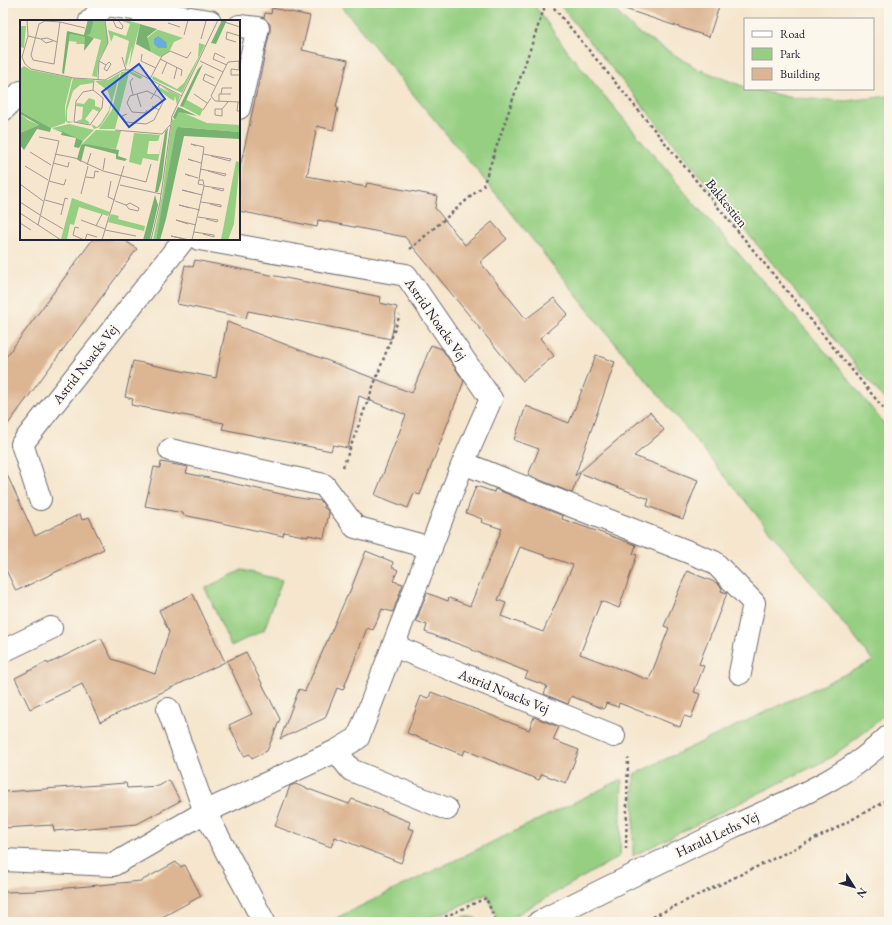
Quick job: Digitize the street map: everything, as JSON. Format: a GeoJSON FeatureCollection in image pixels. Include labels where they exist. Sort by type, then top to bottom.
{"type":"FeatureCollection","features":[{"type":"Feature","properties":{"kind":"street"},"geometry":{"type":"LineString","coordinates":[[91,20],[106,5],[204,20]]}},
{"type":"Feature","properties":{"kind":"street"},"geometry":{"type":"LineString","coordinates":[[240,26],[258,28],[240,104]]}},
{"type":"Feature","properties":{"kind":"street"},"geometry":{"type":"LineString","coordinates":[[3,110],[20,93]]}},
{"type":"Feature","properties":{"kind":"street","name":"Astrid Noacks Vej"},"geometry":{"type":"LineString","coordinates":[[40,499],[22,444],[183,240]]}},
{"type":"Feature","properties":{"kind":"street","name":"Astrid Noacks Vej"},"geometry":{"type":"LineString","coordinates":[[3,860],[113,865],[205,812],[336,751],[358,738],[463,463],[492,399],[406,275],[205,240]]}},
{"type":"Feature","properties":{"kind":"street"},"geometry":{"type":"LineString","coordinates":[[170,450],[324,485],[355,527],[431,548]]}},
{"type":"Feature","properties":{"kind":"street"},"geometry":{"type":"LineString","coordinates":[[463,463],[714,562],[754,603],[740,673]]}},
{"type":"Feature","properties":{"kind":"street"},"geometry":{"type":"LineString","coordinates":[[3,651],[51,628]]}},
{"type":"Feature","properties":{"kind":"street","name":"Astrid Noacks Vej"},"geometry":{"type":"LineString","coordinates":[[394,646],[614,736]]}},
{"type":"Feature","properties":{"kind":"street"},"geometry":{"type":"LineString","coordinates":[[168,709],[205,812],[264,922]]}},
{"type":"Feature","properties":{"kind":"street","name":"Harald Leths Vej"},"geometry":{"type":"LineString","coordinates":[[539,922],[626,878],[831,780],[877,748],[889,736]]}},
{"type":"Feature","properties":{"kind":"street"},"geometry":{"type":"LineString","coordinates":[[336,751],[351,770],[447,809]]}},
{"type":"Feature","properties":{"kind":"path"},"geometry":{"type":"LineString","coordinates":[[324,485],[343,468],[403,306],[409,250],[483,186],[546,3]]}},
{"type":"Feature","properties":{"kind":"path","name":"Bakkestien"},"geometry":{"type":"LineString","coordinates":[[550,3],[889,415]]}},
{"type":"Feature","properties":{"kind":"path"},"geometry":{"type":"LineString","coordinates":[[614,736],[628,755],[626,878]]}},
{"type":"Feature","properties":{"kind":"path"},"geometry":{"type":"LineString","coordinates":[[642,922],[831,831],[889,798]]}},
{"type":"Feature","properties":{"kind":"path"},"geometry":{"type":"LineString","coordinates":[[434,922],[486,898],[496,922]]}},
{"type":"Feature","properties":{"kind":"green space"},"geometry":{"type":"Polygon","coordinates":[[[339,3],[533,3],[568,52],[692,201],[837,365],[889,430],[889,710],[874,725],[830,758],[633,856],[634,774],[873,661],[799,567],[599,324],[502,201],[339,3]]]}},
{"type":"Feature","properties":{"kind":"green space"},"geometry":{"type":"Polygon","coordinates":[[[558,3],[607,3],[637,32],[698,69],[744,87],[744,90],[756,90],[793,98],[846,101],[889,96],[889,405],[558,3]]]}},
{"type":"Feature","properties":{"kind":"green space"},"geometry":{"type":"Polygon","coordinates":[[[242,570],[282,580],[264,630],[231,646],[205,588],[242,570]]]}},
{"type":"Feature","properties":{"kind":"green space"},"geometry":{"type":"Polygon","coordinates":[[[622,779],[620,856],[507,920],[498,922],[487,894],[422,922],[328,922],[622,779]]]}},
{"type":"Feature","properties":{"kind":"green space"},"geometry":{"type":"Polygon","coordinates":[[[465,916],[475,918],[481,922],[452,922],[465,916]]]}},
{"type":"Feature","properties":{"kind":"building"},"geometry":{"type":"Polygon","coordinates":[[[620,3],[720,3],[709,37],[619,7],[620,3]]]}},
{"type":"Feature","properties":{"kind":"building"},"geometry":{"type":"Polygon","coordinates":[[[272,8],[310,16],[302,50],[348,60],[336,107],[338,108],[333,130],[317,126],[307,176],[366,187],[367,183],[437,196],[435,208],[465,245],[492,222],[507,239],[480,262],[526,319],[554,298],[568,314],[540,338],[554,356],[523,381],[405,237],[318,220],[317,227],[240,211],[240,167],[270,31],[270,24],[264,18],[265,13],[271,14],[272,8]]]}},
{"type":"Feature","properties":{"kind":"building"},"geometry":{"type":"Polygon","coordinates":[[[92,240],[124,240],[137,249],[3,431],[3,361],[92,240]]]}},
{"type":"Feature","properties":{"kind":"building"},"geometry":{"type":"Polygon","coordinates":[[[195,260],[381,297],[380,303],[397,307],[391,339],[248,311],[246,318],[177,304],[185,265],[193,267],[195,260]]]}},
{"type":"Feature","properties":{"kind":"building"},"geometry":{"type":"Polygon","coordinates":[[[227,322],[412,393],[431,345],[442,349],[464,381],[420,495],[414,493],[408,508],[375,495],[406,415],[359,396],[348,448],[333,445],[331,451],[222,429],[224,423],[131,405],[133,399],[125,397],[133,361],[216,378],[227,322]]]}},
{"type":"Feature","properties":{"kind":"building"},"geometry":{"type":"Polygon","coordinates":[[[596,355],[615,362],[575,476],[650,412],[664,430],[634,456],[698,480],[683,519],[647,506],[649,499],[580,473],[572,493],[528,475],[539,449],[514,440],[526,406],[569,423],[596,355]]]}},
{"type":"Feature","properties":{"kind":"building"},"geometry":{"type":"Polygon","coordinates":[[[161,462],[188,467],[186,473],[299,498],[321,501],[324,508],[329,513],[324,538],[308,535],[308,537],[284,532],[283,536],[183,515],[183,513],[145,506],[154,467],[160,468],[161,462]]]}},
{"type":"Feature","properties":{"kind":"building"},"geometry":{"type":"Polygon","coordinates":[[[3,466],[35,536],[80,514],[82,520],[89,517],[104,549],[16,591],[3,564],[3,466]]]}},
{"type":"Feature","properties":{"kind":"building"},"geometry":{"type":"Polygon","coordinates":[[[476,486],[494,492],[495,489],[563,516],[562,519],[636,545],[633,554],[637,555],[619,608],[601,601],[580,654],[649,680],[669,628],[664,626],[687,571],[717,583],[722,588],[721,591],[727,593],[699,664],[704,666],[694,692],[700,694],[691,718],[684,716],[680,727],[619,703],[618,707],[606,703],[604,709],[571,696],[568,704],[544,694],[547,686],[525,678],[528,672],[425,632],[427,625],[416,621],[427,593],[448,601],[449,598],[470,606],[502,529],[481,522],[482,519],[466,513],[476,486]],[[520,547],[498,600],[506,603],[501,616],[543,632],[573,565],[520,547]]]}},
{"type":"Feature","properties":{"kind":"building"},"geometry":{"type":"Polygon","coordinates":[[[366,551],[393,562],[392,567],[398,570],[393,581],[403,584],[393,612],[382,609],[373,630],[367,628],[343,690],[337,688],[325,718],[280,739],[299,689],[305,691],[348,596],[366,551]]]}},
{"type":"Feature","properties":{"kind":"building"},"geometry":{"type":"Polygon","coordinates":[[[193,594],[225,662],[100,722],[82,684],[30,709],[15,678],[47,662],[48,664],[101,638],[112,659],[155,674],[169,632],[159,610],[193,594]]]}},
{"type":"Feature","properties":{"kind":"building"},"geometry":{"type":"Polygon","coordinates":[[[246,652],[280,719],[267,751],[252,758],[250,754],[244,756],[229,725],[252,714],[227,661],[246,652]]]}},
{"type":"Feature","properties":{"kind":"building"},"geometry":{"type":"Polygon","coordinates":[[[431,692],[529,730],[534,717],[559,727],[553,740],[579,750],[566,783],[542,774],[539,780],[465,750],[463,755],[407,733],[421,696],[429,698],[431,692]]]}},
{"type":"Feature","properties":{"kind":"building"},"geometry":{"type":"Polygon","coordinates":[[[169,780],[180,801],[137,824],[54,831],[53,825],[3,828],[3,792],[126,783],[127,788],[159,786],[169,780]]]}},
{"type":"Feature","properties":{"kind":"building"},"geometry":{"type":"Polygon","coordinates":[[[295,784],[349,804],[352,799],[410,822],[408,828],[414,830],[401,863],[335,837],[331,847],[275,826],[290,786],[295,784]]]}},
{"type":"Feature","properties":{"kind":"building"},"geometry":{"type":"Polygon","coordinates":[[[176,862],[180,867],[185,865],[201,896],[153,922],[3,922],[3,892],[35,891],[141,881],[176,862]]]}}]}
